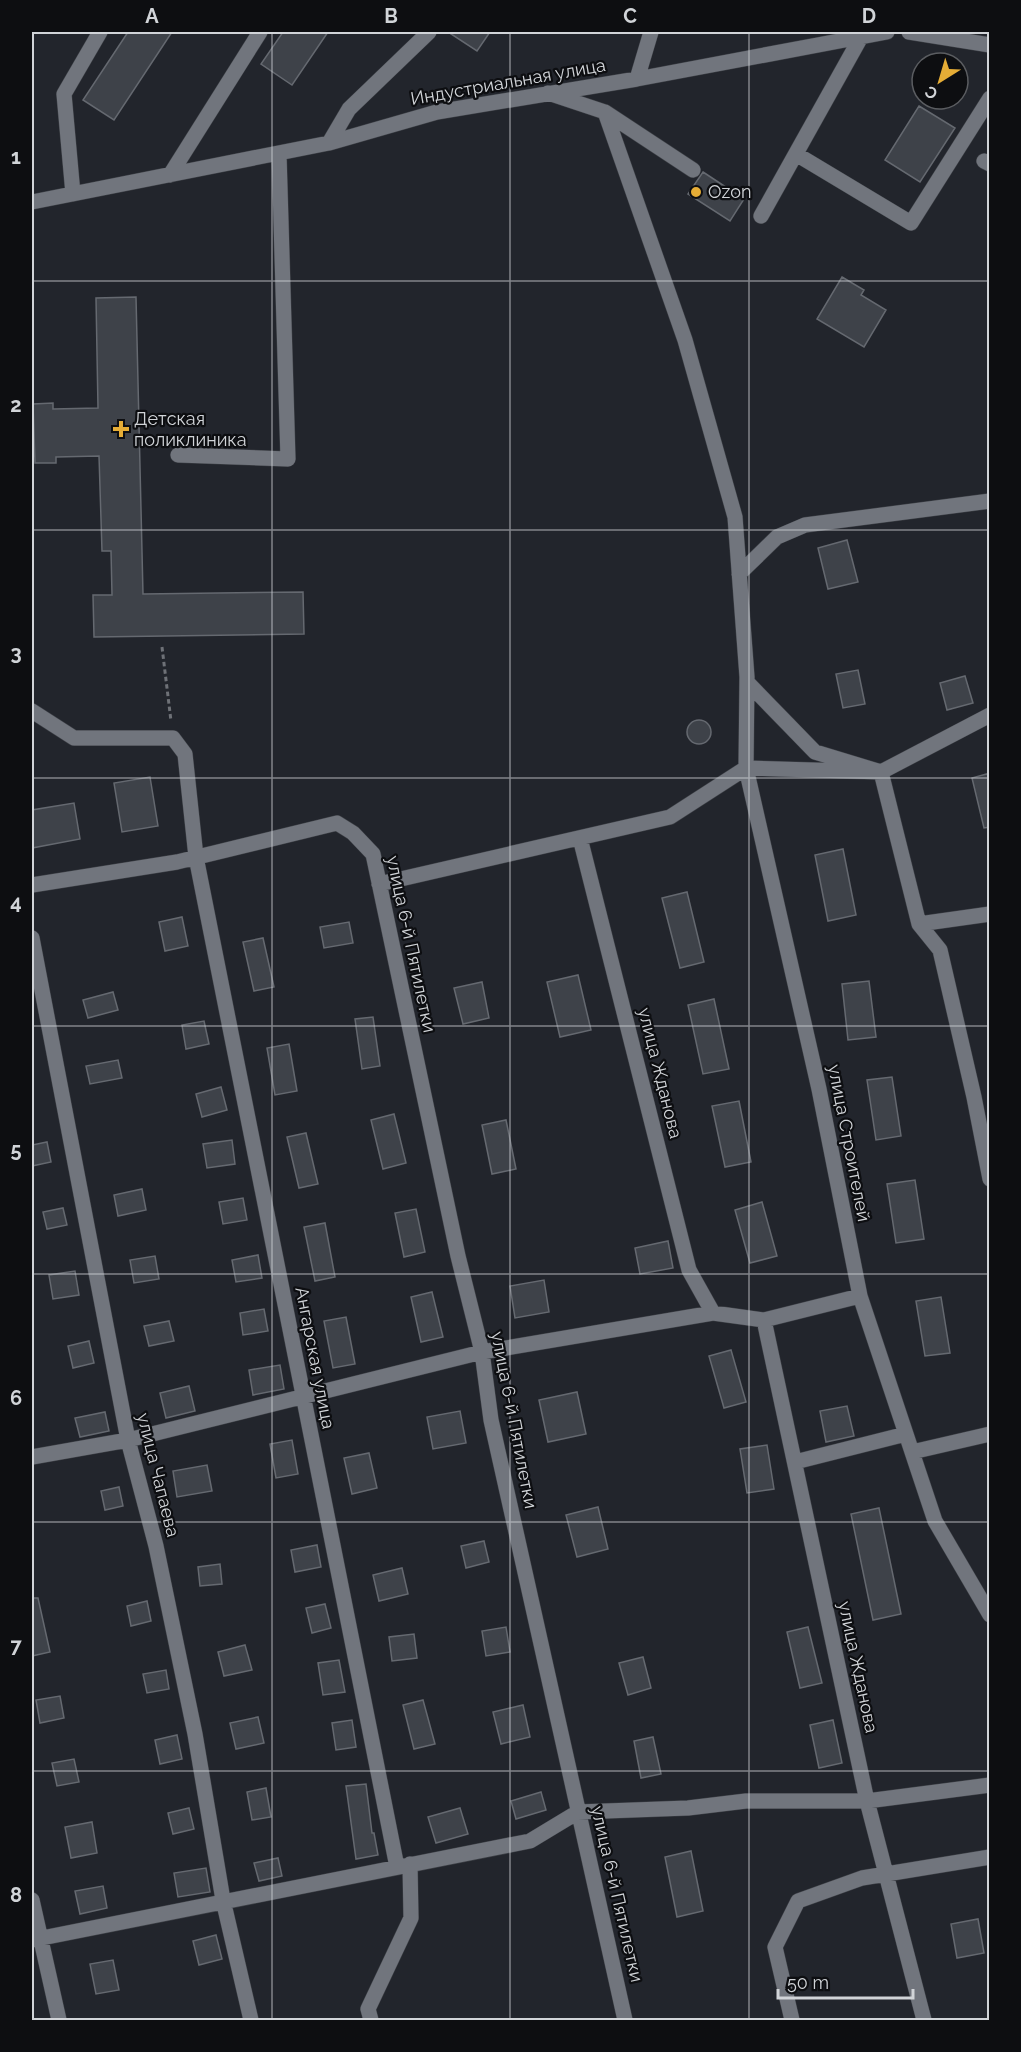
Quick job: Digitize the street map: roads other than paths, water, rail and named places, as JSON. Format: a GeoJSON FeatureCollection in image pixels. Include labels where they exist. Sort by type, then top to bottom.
{"type":"FeatureCollection","features":[{"type":"Feature","properties":{"kind":"street"},"geometry":{"type":"LineString","coordinates":[[74,194],[64,94],[100,32]]}},
{"type":"Feature","properties":{"kind":"street"},"geometry":{"type":"LineString","coordinates":[[170,176],[260,32]]}},
{"type":"Feature","properties":{"kind":"street"},"geometry":{"type":"LineString","coordinates":[[329,143],[349,109],[429,32]]}},
{"type":"Feature","properties":{"kind":"street"},"geometry":{"type":"LineString","coordinates":[[637,79],[651,32]]}},
{"type":"Feature","properties":{"kind":"street","name":"Индустриальная улица"},"geometry":{"type":"LineString","coordinates":[[32,202],[329,143],[437,112],[637,79],[887,32]]}},
{"type":"Feature","properties":{"kind":"street"},"geometry":{"type":"LineString","coordinates":[[909,32],[990,45]]}},
{"type":"Feature","properties":{"kind":"street"},"geometry":{"type":"LineString","coordinates":[[761,216],[861,37]]}},
{"type":"Feature","properties":{"kind":"street"},"geometry":{"type":"LineString","coordinates":[[548,93],[605,112],[693,170]]}},
{"type":"Feature","properties":{"kind":"street"},"geometry":{"type":"LineString","coordinates":[[796,154],[911,223],[990,98]]}},
{"type":"Feature","properties":{"kind":"street","name":"улица Строителей"},"geometry":{"type":"LineString","coordinates":[[605,112],[685,340],[735,517],[747,682],[746,768],[819,1089],[860,1296],[935,1521],[990,1616]]}},
{"type":"Feature","properties":{"kind":"street"},"geometry":{"type":"LineString","coordinates":[[178,455],[288,459],[279,154]]}},
{"type":"Feature","properties":{"kind":"street"},"geometry":{"type":"LineString","coordinates":[[739,574],[777,537],[805,525],[990,501]]}},
{"type":"Feature","properties":{"kind":"street"},"geometry":{"type":"LineString","coordinates":[[747,682],[815,752],[881,772]]}},
{"type":"Feature","properties":{"kind":"street","name":"Ангарская улица"},"geometry":{"type":"LineString","coordinates":[[32,711],[74,738],[173,738],[185,754],[196,857],[303,1396],[403,1865],[411,1918],[369,2009],[371,2020]]}},
{"type":"Feature","properties":{"kind":"street"},"geometry":{"type":"LineString","coordinates":[[379,884],[670,818],[746,768],[881,772],[990,715]]}},
{"type":"Feature","properties":{"kind":"street"},"geometry":{"type":"LineString","coordinates":[[881,772],[919,924],[939,950],[974,1097],[990,1179]]}},
{"type":"Feature","properties":{"kind":"street","name":"улица 6-й Пятилетки"},"geometry":{"type":"LineString","coordinates":[[196,857],[337,823],[353,833],[373,854],[458,1256],[482,1352],[491,1420],[625,2020]]}},
{"type":"Feature","properties":{"kind":"street","name":"улица Жданова"},"geometry":{"type":"LineString","coordinates":[[580,838],[689,1270],[713,1313]]}},
{"type":"Feature","properties":{"kind":"street"},"geometry":{"type":"LineString","coordinates":[[32,885],[196,857]]}},
{"type":"Feature","properties":{"kind":"street"},"geometry":{"type":"LineString","coordinates":[[919,924],[990,914]]}},
{"type":"Feature","properties":{"kind":"street","name":"улица Чапаева"},"geometry":{"type":"LineString","coordinates":[[32,938],[128,1440],[156,1546],[192,1722],[223,1900],[251,2020]]}},
{"type":"Feature","properties":{"kind":"street"},"geometry":{"type":"LineString","coordinates":[[32,1457],[128,1440],[482,1352],[713,1313],[764,1320],[860,1296]]}},
{"type":"Feature","properties":{"kind":"street","name":"улица Жданова"},"geometry":{"type":"LineString","coordinates":[[764,1320],[867,1801],[924,2020]]}},
{"type":"Feature","properties":{"kind":"street"},"geometry":{"type":"LineString","coordinates":[[795,1462],[906,1434]]}},
{"type":"Feature","properties":{"kind":"street"},"geometry":{"type":"LineString","coordinates":[[912,1452],[990,1434]]}},
{"type":"Feature","properties":{"kind":"street"},"geometry":{"type":"LineString","coordinates":[[36,1939],[223,1900],[530,1841],[578,1812],[688,1808],[746,1801],[867,1801],[990,1785]]}},
{"type":"Feature","properties":{"kind":"street"},"geometry":{"type":"LineString","coordinates":[[792,2020],[775,1947],[798,1901],[862,1878],[990,1857]]}},
{"type":"Feature","properties":{"kind":"street"},"geometry":{"type":"LineString","coordinates":[[32,1899],[36,1939],[59,2020]]}},
{"type":"Feature","properties":{"kind":"place","name":"Ozon"},"geometry":{"type":"Point","coordinates":[696,192]}},
{"type":"Feature","properties":{"kind":"place","name":"Детская поликлиника"},"geometry":{"type":"Point","coordinates":[121,429]}}]}
